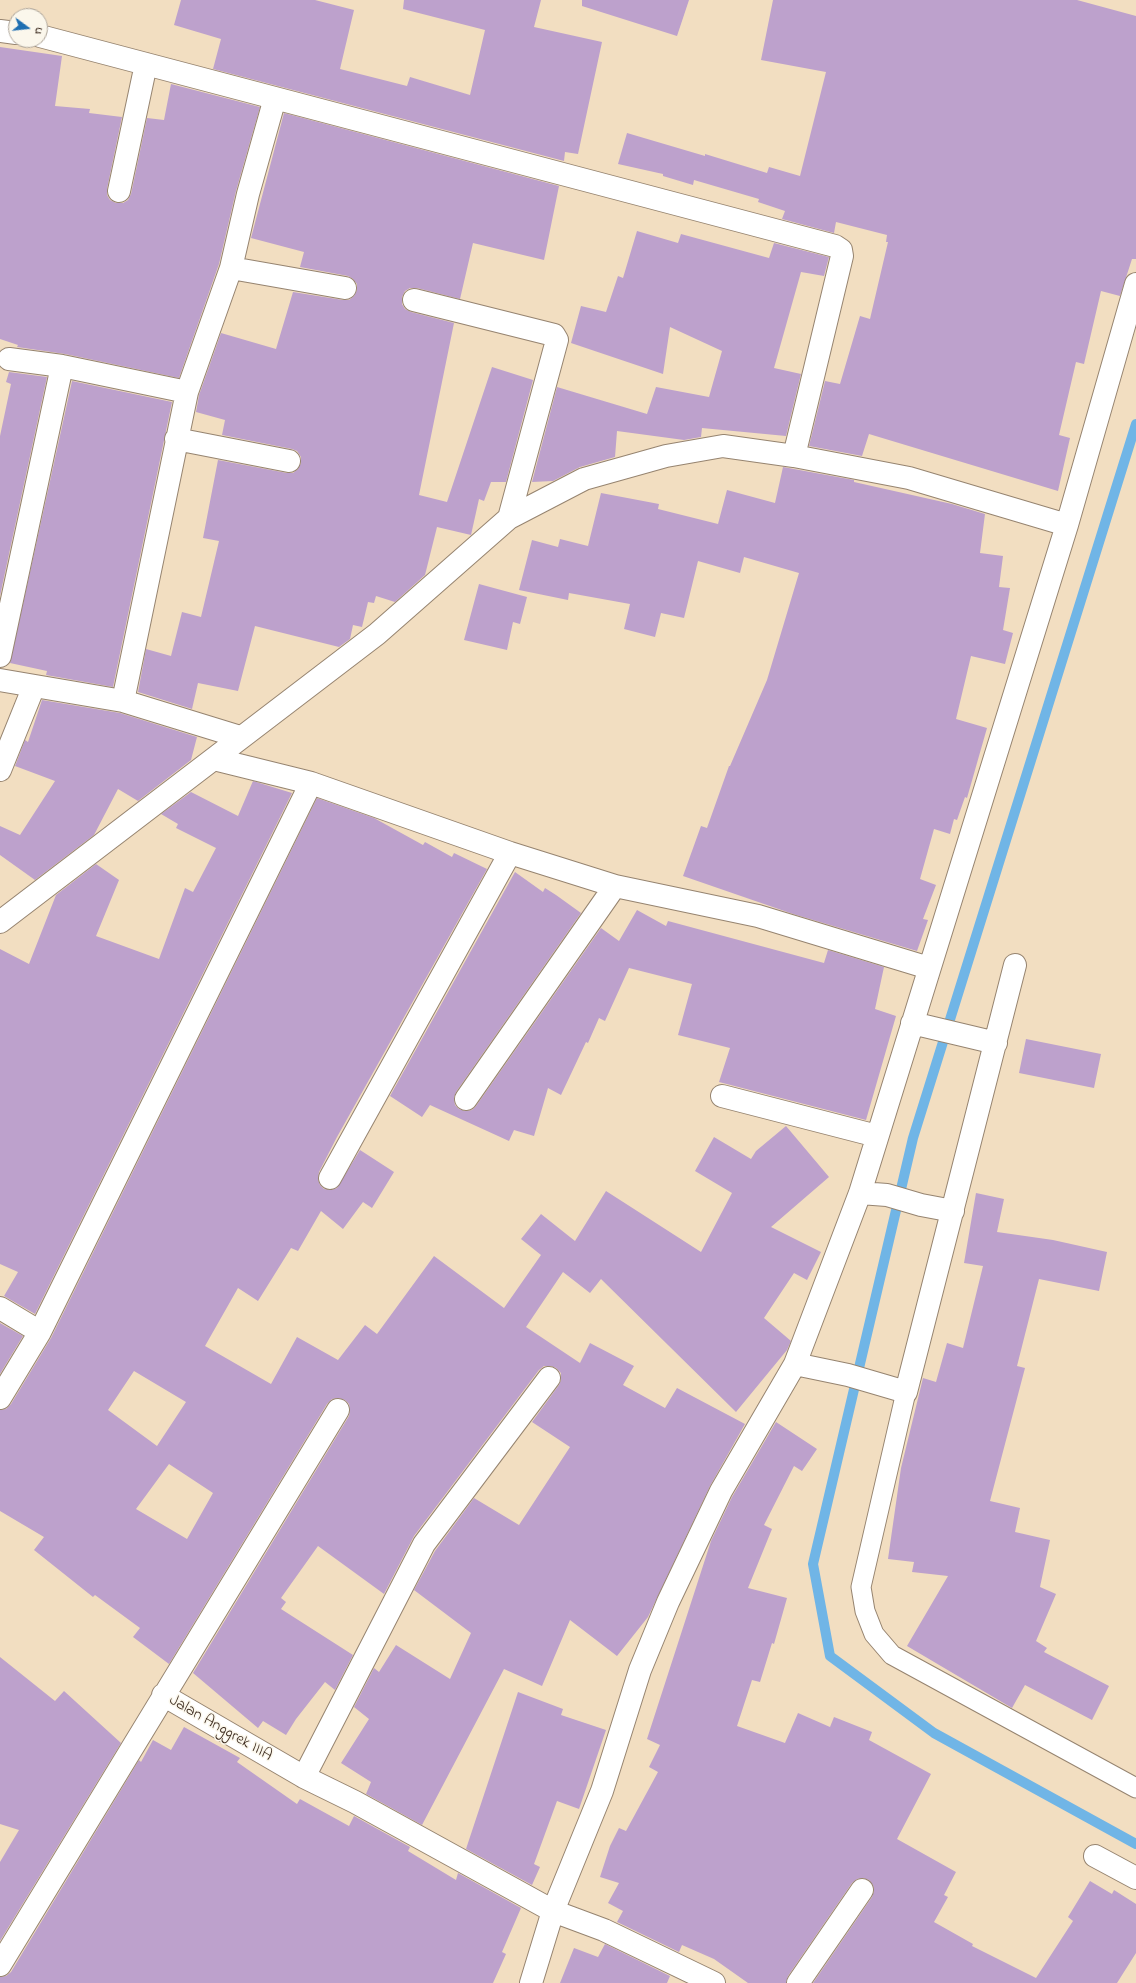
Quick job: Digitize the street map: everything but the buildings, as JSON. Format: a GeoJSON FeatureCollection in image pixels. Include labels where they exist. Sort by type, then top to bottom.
{"type":"FeatureCollection","features":[{"type":"Feature","properties":{"kind":"street"},"geometry":{"type":"LineString","coordinates":[[48,38],[835,246],[841,250],[842,256],[794,456]]}},
{"type":"Feature","properties":{"kind":"street"},"geometry":{"type":"LineString","coordinates":[[119,191],[146,64]]}},
{"type":"Feature","properties":{"kind":"street"},"geometry":{"type":"LineString","coordinates":[[122,701],[187,392],[231,268],[248,194],[275,98]]}},
{"type":"Feature","properties":{"kind":"street"},"geometry":{"type":"LineString","coordinates":[[231,268],[345,288]]}},
{"type":"Feature","properties":{"kind":"street"},"geometry":{"type":"LineString","coordinates":[[531,1983],[553,1911],[602,1791],[640,1670],[668,1602],[721,1491],[795,1364],[860,1193],[1067,525],[1136,284]]}},
{"type":"Feature","properties":{"kind":"street"},"geometry":{"type":"LineString","coordinates":[[414,300],[554,335],[557,340],[509,518]]}},
{"type":"Feature","properties":{"kind":"street"},"geometry":{"type":"LineString","coordinates":[[9,359],[62,366],[187,392]]}},
{"type":"Feature","properties":{"kind":"street"},"geometry":{"type":"LineString","coordinates":[[0,656],[62,366]]}},
{"type":"Feature","properties":{"kind":"street"},"geometry":{"type":"LineString","coordinates":[[176,439],[289,461]]}},
{"type":"Feature","properties":{"kind":"street"},"geometry":{"type":"LineString","coordinates":[[0,922],[214,759],[240,737],[377,634],[509,518],[584,478],[666,456],[723,446],[794,456],[909,478],[1067,525]]}},
{"type":"Feature","properties":{"kind":"street"},"geometry":{"type":"LineString","coordinates":[[0,680],[122,701],[240,737]]}},
{"type":"Feature","properties":{"kind":"street"},"geometry":{"type":"LineString","coordinates":[[0,770],[34,686]]}},
{"type":"Feature","properties":{"kind":"street"},"geometry":{"type":"LineString","coordinates":[[214,759],[311,783],[510,853],[615,886],[758,916],[929,968]]}},
{"type":"Feature","properties":{"kind":"street"},"geometry":{"type":"LineString","coordinates":[[0,1398],[40,1332],[311,783]]}},
{"type":"Feature","properties":{"kind":"street"},"geometry":{"type":"LineString","coordinates":[[330,1178],[510,853]]}},
{"type":"Feature","properties":{"kind":"street"},"geometry":{"type":"LineString","coordinates":[[466,1099],[615,886]]}},
{"type":"Feature","properties":{"kind":"street"},"geometry":{"type":"LineString","coordinates":[[795,1364],[848,1375],[906,1392],[1015,965]]}},
{"type":"Feature","properties":{"kind":"street"},"geometry":{"type":"LineString","coordinates":[[912,1023],[996,1043]]}},
{"type":"Feature","properties":{"kind":"street"},"geometry":{"type":"LineString","coordinates":[[722,1096],[877,1136]]}},
{"type":"Feature","properties":{"kind":"street"},"geometry":{"type":"LineString","coordinates":[[860,1193],[887,1195],[921,1205],[953,1211]]}},
{"type":"Feature","properties":{"kind":"street"},"geometry":{"type":"LineString","coordinates":[[0,1308],[40,1332]]}},
{"type":"Feature","properties":{"kind":"street"},"geometry":{"type":"LineString","coordinates":[[304,1777],[424,1544],[549,1378]]}},
{"type":"Feature","properties":{"kind":"street"},"geometry":{"type":"LineString","coordinates":[[163,1695],[338,1410]]}},
{"type":"Feature","properties":{"kind":"street","name":"Jalan Anggrek IIIA"},"geometry":{"type":"LineString","coordinates":[[0,1965],[163,1695],[304,1777],[355,1802],[553,1911],[604,1930],[714,1983]]}},
{"type":"Feature","properties":{"kind":"street"},"geometry":{"type":"LineString","coordinates":[[1095,1856],[1136,1878]]}},
{"type":"Feature","properties":{"kind":"street"},"geometry":{"type":"LineString","coordinates":[[798,1983],[862,1890]]}},
{"type":"Feature","properties":{"kind":"lane"},"geometry":{"type":"LineString","coordinates":[[906,1392],[861,1588],[865,1611],[874,1634],[892,1655],[1136,1788]]}},
{"type":"Feature","properties":{"kind":"waterway"},"geometry":{"type":"LineString","coordinates":[[1136,424],[913,1138],[813,1564],[830,1656],[934,1733],[1136,1844]]}}]}
